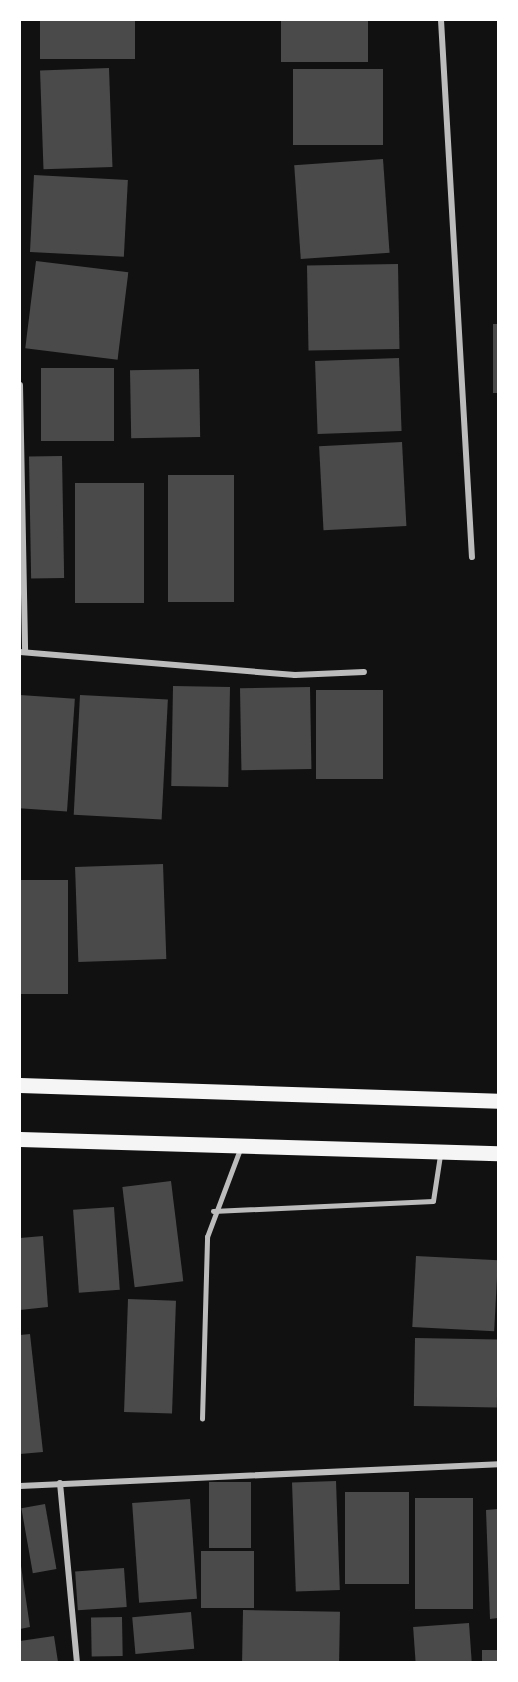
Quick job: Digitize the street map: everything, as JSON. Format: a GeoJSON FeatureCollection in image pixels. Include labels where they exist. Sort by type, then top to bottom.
{"type":"FeatureCollection","features":[{"type":"Feature","properties":{"kind":"main road"},"geometry":{"type":"LineString","coordinates":[[20,1085],[498,1101]]}},
{"type":"Feature","properties":{"kind":"main road"},"geometry":{"type":"LineString","coordinates":[[20,1139],[498,1154]]}},
{"type":"Feature","properties":{"kind":"street"},"geometry":{"type":"LineString","coordinates":[[441,20],[472,557]]}},
{"type":"Feature","properties":{"kind":"street"},"geometry":{"type":"LineString","coordinates":[[20,385],[22,652],[295,675],[364,672]]}},
{"type":"Feature","properties":{"kind":"street"},"geometry":{"type":"LineString","coordinates":[[20,1486],[498,1464]]}},
{"type":"Feature","properties":{"kind":"street"},"geometry":{"type":"LineString","coordinates":[[60,1483],[77,1662]]}},
{"type":"Feature","properties":{"kind":"lane"},"geometry":{"type":"LineString","coordinates":[[202,1419],[207,1237],[213,1211],[241,1147]]}},
{"type":"Feature","properties":{"kind":"lane"},"geometry":{"type":"LineString","coordinates":[[213,1211],[433,1201],[440,1152]]}},
{"type":"Feature","properties":{"kind":"building"},"geometry":{"type":"Polygon","coordinates":[[[40,20],[135,20],[135,59],[40,59],[40,20]]]}},
{"type":"Feature","properties":{"kind":"building"},"geometry":{"type":"Polygon","coordinates":[[[281,20],[368,20],[368,62],[281,62],[281,20]]]}},
{"type":"Feature","properties":{"kind":"building"},"geometry":{"type":"Polygon","coordinates":[[[109,68],[112,167],[43,169],[40,70],[109,68]]]}},
{"type":"Feature","properties":{"kind":"building"},"geometry":{"type":"Polygon","coordinates":[[[293,69],[383,69],[383,145],[293,145],[293,69]]]}},
{"type":"Feature","properties":{"kind":"building"},"geometry":{"type":"Polygon","coordinates":[[[383,159],[390,253],[301,259],[294,165],[383,159]]]}},
{"type":"Feature","properties":{"kind":"building"},"geometry":{"type":"Polygon","coordinates":[[[34,175],[128,180],[124,257],[30,252],[34,175]]]}},
{"type":"Feature","properties":{"kind":"building"},"geometry":{"type":"Polygon","coordinates":[[[36,261],[128,272],[118,360],[25,348],[36,261]]]}},
{"type":"Feature","properties":{"kind":"building"},"geometry":{"type":"Polygon","coordinates":[[[398,264],[399,349],[308,351],[307,266],[398,264]]]}},
{"type":"Feature","properties":{"kind":"building"},"geometry":{"type":"Polygon","coordinates":[[[493,324],[498,324],[498,393],[493,393],[493,324]]]}},
{"type":"Feature","properties":{"kind":"building"},"geometry":{"type":"Polygon","coordinates":[[[399,358],[402,431],[318,434],[315,361],[399,358]]]}},
{"type":"Feature","properties":{"kind":"building"},"geometry":{"type":"Polygon","coordinates":[[[41,368],[114,368],[114,441],[41,441],[41,368]]]}},
{"type":"Feature","properties":{"kind":"building"},"geometry":{"type":"Polygon","coordinates":[[[199,369],[200,437],[131,438],[130,370],[199,369]]]}},
{"type":"Feature","properties":{"kind":"building"},"geometry":{"type":"Polygon","coordinates":[[[402,442],[406,526],[324,530],[319,446],[402,442]]]}},
{"type":"Feature","properties":{"kind":"building"},"geometry":{"type":"Polygon","coordinates":[[[62,456],[64,578],[31,579],[29,457],[62,456]]]}},
{"type":"Feature","properties":{"kind":"building"},"geometry":{"type":"Polygon","coordinates":[[[168,475],[234,475],[234,602],[168,602],[168,475]]]}},
{"type":"Feature","properties":{"kind":"building"},"geometry":{"type":"Polygon","coordinates":[[[75,483],[144,483],[144,603],[75,603],[75,483]]]}},
{"type":"Feature","properties":{"kind":"building"},"geometry":{"type":"Polygon","coordinates":[[[173,686],[230,687],[228,787],[171,786],[173,686]]]}},
{"type":"Feature","properties":{"kind":"building"},"geometry":{"type":"Polygon","coordinates":[[[310,687],[311,769],[241,770],[240,688],[310,687]]]}},
{"type":"Feature","properties":{"kind":"building"},"geometry":{"type":"Polygon","coordinates":[[[316,690],[383,690],[383,779],[316,779],[316,690]]]}},
{"type":"Feature","properties":{"kind":"building"},"geometry":{"type":"Polygon","coordinates":[[[20,695],[75,699],[67,812],[20,808],[20,695]]]}},
{"type":"Feature","properties":{"kind":"building"},"geometry":{"type":"Polygon","coordinates":[[[80,695],[168,700],[162,819],[74,815],[80,695]]]}},
{"type":"Feature","properties":{"kind":"building"},"geometry":{"type":"Polygon","coordinates":[[[163,864],[166,959],[78,962],[75,867],[163,864]]]}},
{"type":"Feature","properties":{"kind":"building"},"geometry":{"type":"Polygon","coordinates":[[[20,880],[68,880],[68,994],[20,994],[20,880]]]}},
{"type":"Feature","properties":{"kind":"building"},"geometry":{"type":"Polygon","coordinates":[[[171,1181],[183,1281],[135,1287],[122,1187],[171,1181]]]}},
{"type":"Feature","properties":{"kind":"building"},"geometry":{"type":"Polygon","coordinates":[[[114,1207],[120,1290],[79,1293],[73,1210],[114,1207]]]}},
{"type":"Feature","properties":{"kind":"building"},"geometry":{"type":"Polygon","coordinates":[[[43,1236],[48,1307],[20,1310],[20,1238],[43,1236]]]}},
{"type":"Feature","properties":{"kind":"building"},"geometry":{"type":"Polygon","coordinates":[[[416,1256],[498,1260],[494,1331],[412,1327],[416,1256]]]}},
{"type":"Feature","properties":{"kind":"building"},"geometry":{"type":"Polygon","coordinates":[[[128,1299],[176,1301],[172,1414],[124,1412],[128,1299]]]}},
{"type":"Feature","properties":{"kind":"building"},"geometry":{"type":"Polygon","coordinates":[[[30,1334],[43,1452],[20,1454],[20,1335],[30,1334]]]}},
{"type":"Feature","properties":{"kind":"building"},"geometry":{"type":"Polygon","coordinates":[[[415,1338],[498,1339],[497,1407],[414,1406],[415,1338]]]}},
{"type":"Feature","properties":{"kind":"building"},"geometry":{"type":"Polygon","coordinates":[[[336,1481],[340,1590],[296,1591],[292,1483],[336,1481]]]}},
{"type":"Feature","properties":{"kind":"building"},"geometry":{"type":"Polygon","coordinates":[[[209,1482],[251,1482],[251,1548],[209,1548],[209,1482]]]}},
{"type":"Feature","properties":{"kind":"building"},"geometry":{"type":"Polygon","coordinates":[[[345,1492],[409,1492],[409,1584],[345,1584],[345,1492]]]}},
{"type":"Feature","properties":{"kind":"building"},"geometry":{"type":"Polygon","coordinates":[[[415,1498],[473,1498],[473,1609],[415,1609],[415,1498]]]}},
{"type":"Feature","properties":{"kind":"building"},"geometry":{"type":"Polygon","coordinates":[[[190,1499],[197,1599],[139,1603],[132,1503],[190,1499]]]}},
{"type":"Feature","properties":{"kind":"building"},"geometry":{"type":"Polygon","coordinates":[[[45,1504],[56,1569],[33,1573],[21,1508],[45,1504]]]}},
{"type":"Feature","properties":{"kind":"building"},"geometry":{"type":"Polygon","coordinates":[[[498,1509],[498,1618],[490,1619],[486,1510],[498,1509]]]}},
{"type":"Feature","properties":{"kind":"building"},"geometry":{"type":"Polygon","coordinates":[[[201,1551],[254,1551],[254,1608],[201,1608],[201,1551]]]}},
{"type":"Feature","properties":{"kind":"building"},"geometry":{"type":"Polygon","coordinates":[[[20,1559],[30,1627],[20,1629],[20,1559]]]}},
{"type":"Feature","properties":{"kind":"building"},"geometry":{"type":"Polygon","coordinates":[[[124,1568],[127,1607],[78,1610],[75,1571],[124,1568]]]}},
{"type":"Feature","properties":{"kind":"building"},"geometry":{"type":"Polygon","coordinates":[[[243,1610],[340,1612],[339,1662],[242,1662],[243,1610]]]}},
{"type":"Feature","properties":{"kind":"building"},"geometry":{"type":"Polygon","coordinates":[[[191,1612],[194,1649],[135,1654],[132,1617],[191,1612]]]}},
{"type":"Feature","properties":{"kind":"building"},"geometry":{"type":"Polygon","coordinates":[[[122,1617],[123,1656],[92,1657],[91,1618],[122,1617]]]}},
{"type":"Feature","properties":{"kind":"building"},"geometry":{"type":"Polygon","coordinates":[[[469,1623],[472,1662],[416,1662],[413,1627],[469,1623]]]}},
{"type":"Feature","properties":{"kind":"building"},"geometry":{"type":"Polygon","coordinates":[[[54,1636],[58,1662],[20,1662],[20,1641],[54,1636]]]}},
{"type":"Feature","properties":{"kind":"building"},"geometry":{"type":"Polygon","coordinates":[[[482,1650],[498,1650],[498,1662],[482,1662],[482,1650]]]}}]}
